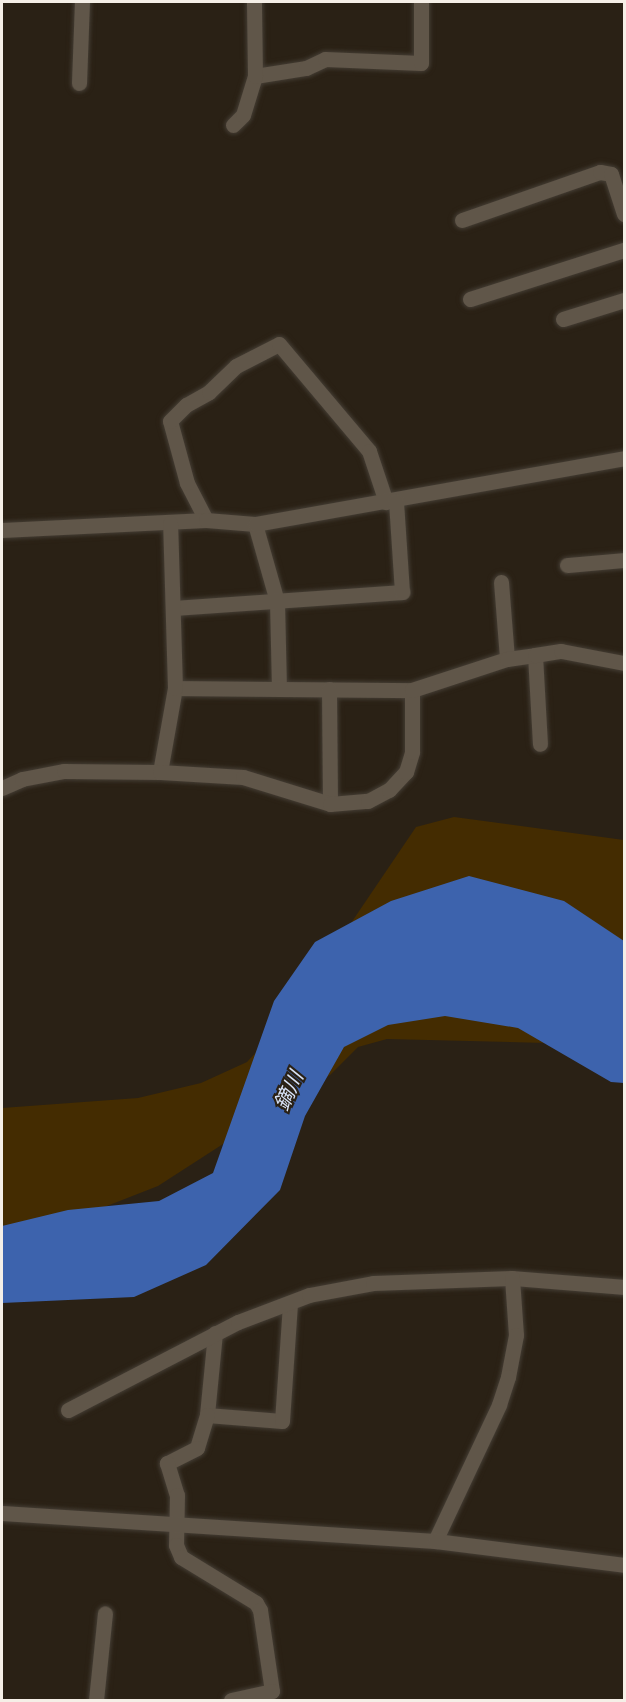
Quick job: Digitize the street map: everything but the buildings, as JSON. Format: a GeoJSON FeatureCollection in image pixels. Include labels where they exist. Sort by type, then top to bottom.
{"type":"FeatureCollection","features":[{"type":"Feature","properties":{"kind":"street"},"geometry":{"type":"LineString","coordinates":[[79,83],[82,2]]}},
{"type":"Feature","properties":{"kind":"street"},"geometry":{"type":"LineString","coordinates":[[233,125],[243,115],[255,76],[254,2]]}},
{"type":"Feature","properties":{"kind":"street"},"geometry":{"type":"LineString","coordinates":[[255,76],[306,68],[325,59],[422,63],[421,2]]}},
{"type":"Feature","properties":{"kind":"street"},"geometry":{"type":"LineString","coordinates":[[462,219],[600,172],[611,174],[624,214]]}},
{"type":"Feature","properties":{"kind":"street"},"geometry":{"type":"LineString","coordinates":[[470,299],[624,253]]}},
{"type":"Feature","properties":{"kind":"street"},"geometry":{"type":"LineString","coordinates":[[562,319],[624,300]]}},
{"type":"Feature","properties":{"kind":"street"},"geometry":{"type":"LineString","coordinates":[[174,608],[402,592],[391,502],[369,451],[279,344],[236,366],[209,392],[186,405],[170,421],[187,483],[206,520]]}},
{"type":"Feature","properties":{"kind":"street"},"geometry":{"type":"LineString","coordinates":[[2,530],[206,520],[255,524],[391,502],[624,458]]}},
{"type":"Feature","properties":{"kind":"street"},"geometry":{"type":"LineString","coordinates":[[160,772],[175,688],[170,523]]}},
{"type":"Feature","properties":{"kind":"street"},"geometry":{"type":"LineString","coordinates":[[255,524],[277,602],[279,689]]}},
{"type":"Feature","properties":{"kind":"street"},"geometry":{"type":"LineString","coordinates":[[567,565],[624,560]]}},
{"type":"Feature","properties":{"kind":"street"},"geometry":{"type":"LineString","coordinates":[[501,582],[507,659]]}},
{"type":"Feature","properties":{"kind":"street"},"geometry":{"type":"LineString","coordinates":[[175,688],[412,690],[507,659],[561,651],[624,663]]}},
{"type":"Feature","properties":{"kind":"street"},"geometry":{"type":"LineString","coordinates":[[535,655],[540,744]]}},
{"type":"Feature","properties":{"kind":"street"},"geometry":{"type":"LineString","coordinates":[[329,689],[330,804]]}},
{"type":"Feature","properties":{"kind":"street"},"geometry":{"type":"LineString","coordinates":[[2,788],[22,779],[64,771],[160,772],[243,777],[330,804],[368,801],[389,790],[406,772],[412,752],[412,690]]}},
{"type":"Feature","properties":{"kind":"street"},"geometry":{"type":"LineString","coordinates":[[68,1410],[214,1333],[309,1295],[373,1283],[512,1278],[624,1287]]}},
{"type":"Feature","properties":{"kind":"street"},"geometry":{"type":"LineString","coordinates":[[435,1541],[499,1405],[508,1377],[516,1335],[512,1278]]}},
{"type":"Feature","properties":{"kind":"street"},"geometry":{"type":"LineString","coordinates":[[207,1415],[282,1421],[290,1303]]}},
{"type":"Feature","properties":{"kind":"street"},"geometry":{"type":"LineString","coordinates":[[214,1333],[207,1415],[197,1448],[167,1463],[177,1495],[176,1545],[181,1557],[256,1603],[260,1610],[272,1691],[231,1701]]}},
{"type":"Feature","properties":{"kind":"street"},"geometry":{"type":"LineString","coordinates":[[2,1513],[435,1541],[624,1565]]}},
{"type":"Feature","properties":{"kind":"street"},"geometry":{"type":"LineString","coordinates":[[96,1701],[105,1613]]}},
{"type":"Feature","properties":{"kind":"shaded area"},"geometry":{"type":"Polygon","coordinates":[[[454,817],[624,840],[624,1045],[387,1039],[358,1047],[330,1075],[158,1186],[2,1247],[2,1108],[138,1098],[201,1083],[247,1062],[284,1022],[416,827],[454,817]]]}},
{"type":"Feature","properties":{"kind":"water","name":"鏑川"},"geometry":{"type":"Polygon","coordinates":[[[469,876],[564,901],[624,941],[624,1083],[611,1082],[518,1028],[445,1016],[388,1025],[344,1047],[305,1116],[280,1190],[206,1265],[134,1297],[2,1303],[2,1226],[68,1210],[159,1201],[213,1173],[274,1001],[315,942],[391,901],[469,876]]]}}]}
